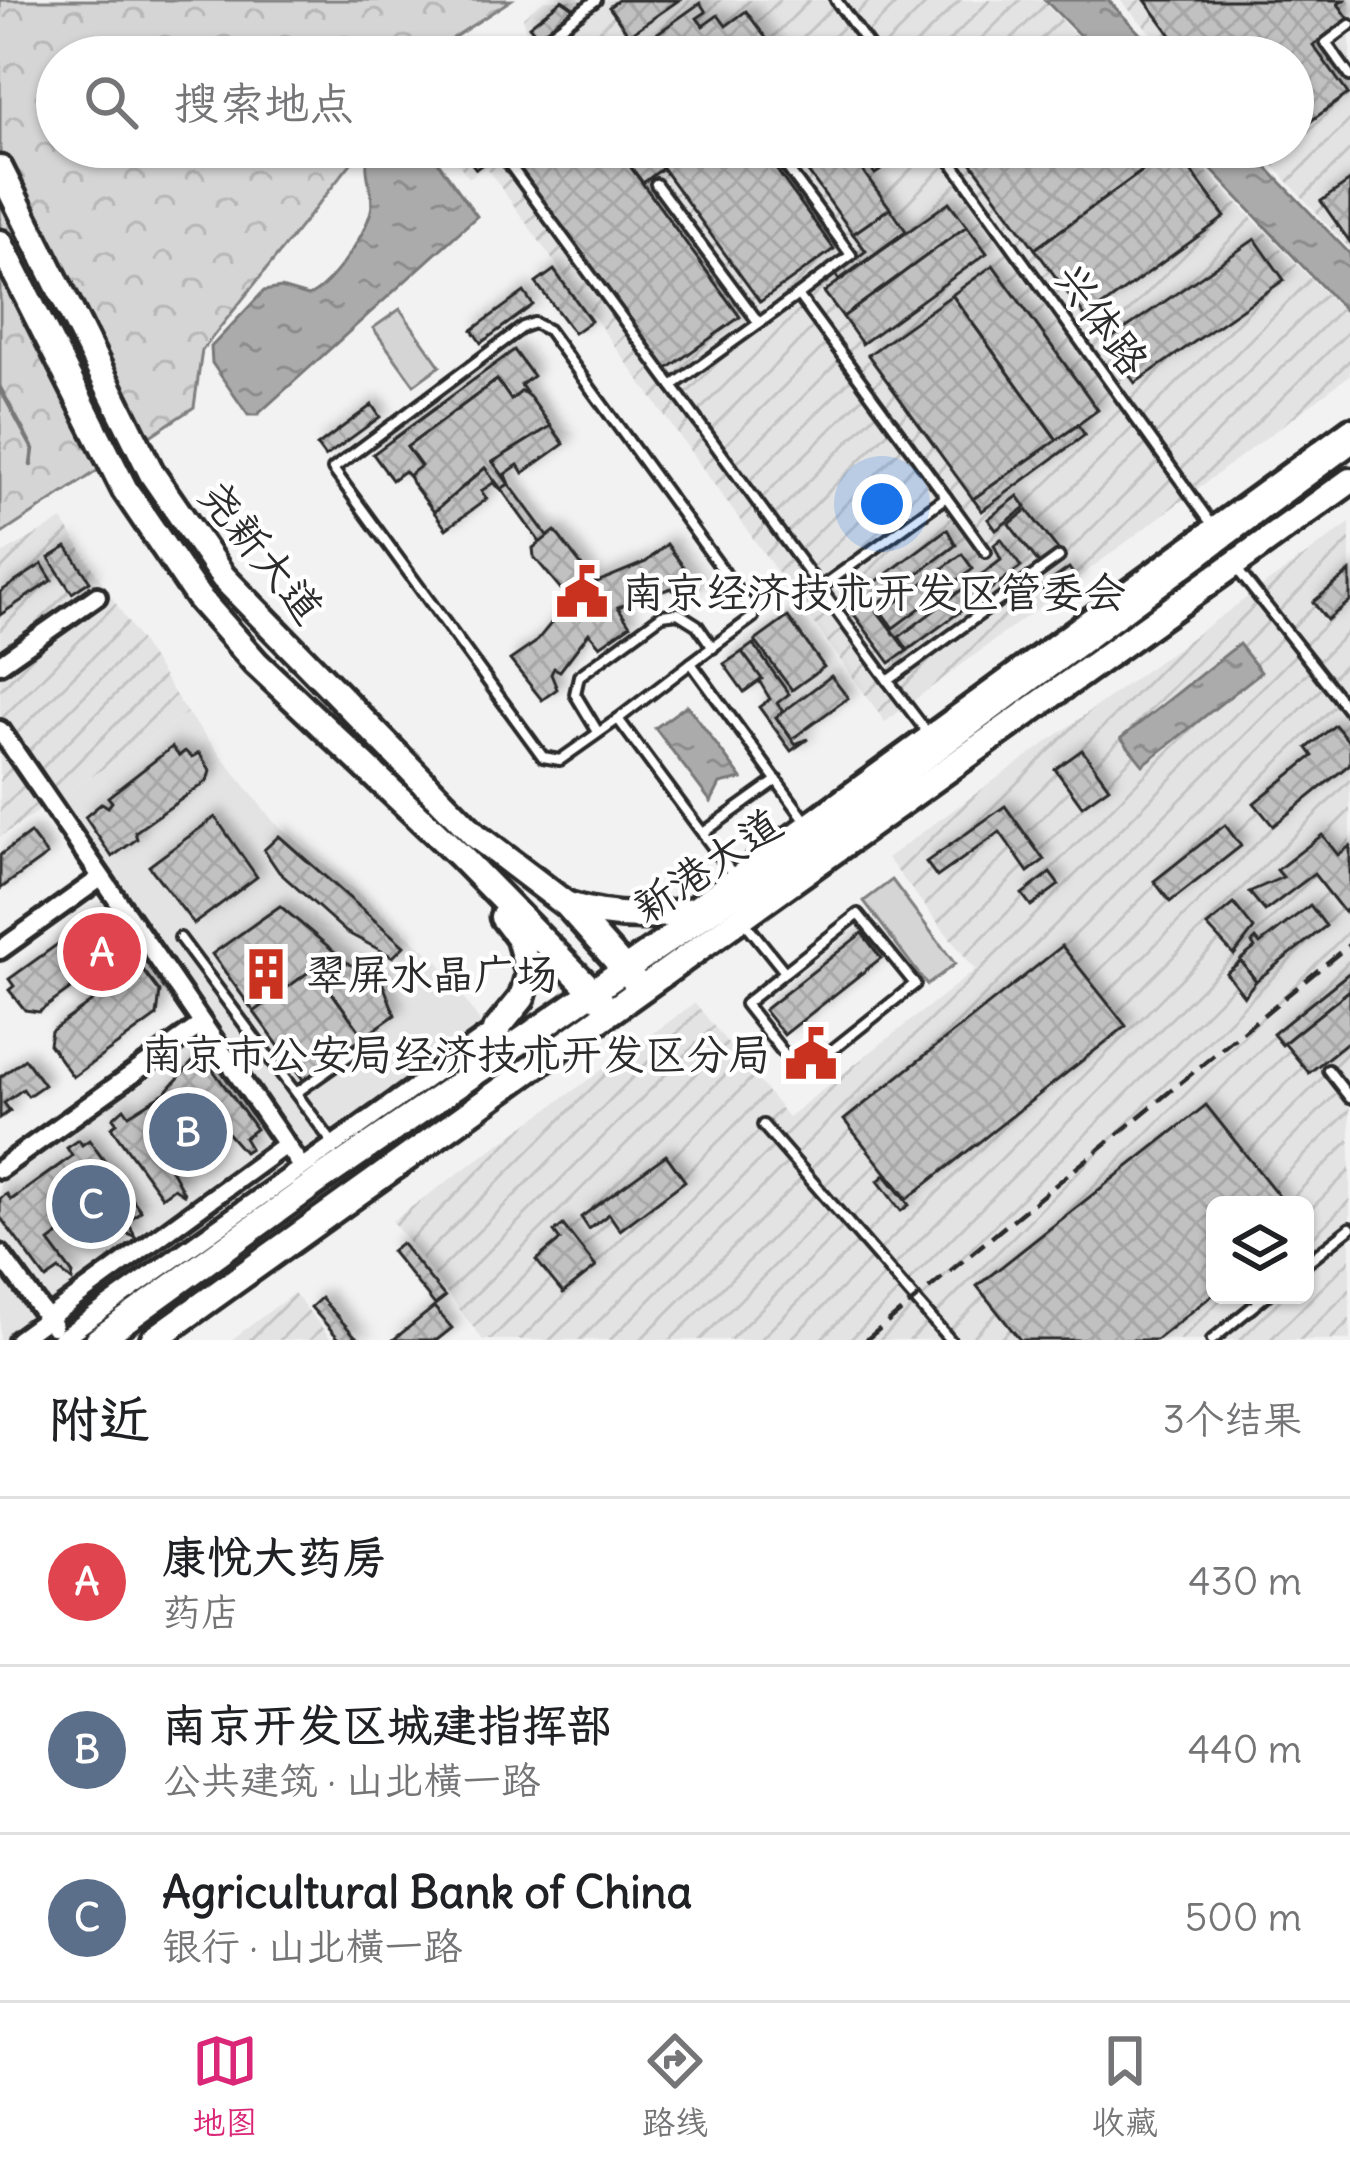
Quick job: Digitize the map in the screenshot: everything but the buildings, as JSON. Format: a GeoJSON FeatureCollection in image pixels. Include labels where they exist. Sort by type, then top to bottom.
{"type":"FeatureCollection","features":[{"type":"Feature","properties":{"kind":"main road","name":"尧新大道"},"geometry":{"type":"LineString","coordinates":[[0,169],[152,474],[223,577],[475,835],[567,905],[643,991]]}},
{"type":"Feature","properties":{"kind":"main road","name":"尧新大道"},"geometry":{"type":"LineString","coordinates":[[0,243],[125,490],[198,597],[256,663],[460,856],[611,1014]]}},
{"type":"Feature","properties":{"kind":"main road","name":"新港大道"},"geometry":{"type":"LineString","coordinates":[[98,1340],[718,906],[739,883],[933,740],[1350,441]]}},
{"type":"Feature","properties":{"kind":"main road","name":"新港大道"},"geometry":{"type":"LineString","coordinates":[[153,1340],[1350,482]]}},
{"type":"Feature","properties":{"kind":"main road","name":"尧新大道"},"geometry":{"type":"LineString","coordinates":[[460,856],[519,938],[529,974],[522,998],[496,1030],[482,1068]]}},
{"type":"Feature","properties":{"kind":"main road","name":"尧新大道"},"geometry":{"type":"LineString","coordinates":[[567,905],[604,916],[718,906]]}},
{"type":"Feature","properties":{"kind":"street"},"geometry":{"type":"LineString","coordinates":[[933,740],[1350,427]]}},
{"type":"Feature","properties":{"kind":"street"},"geometry":{"type":"LineString","coordinates":[[0,664],[97,596]]}},
{"type":"Feature","properties":{"kind":"street"},"geometry":{"type":"LineString","coordinates":[[0,730],[301,1165]]}},
{"type":"Feature","properties":{"kind":"street"},"geometry":{"type":"LineString","coordinates":[[0,950],[99,879]]}},
{"type":"Feature","properties":{"kind":"street"},"geometry":{"type":"LineString","coordinates":[[684,912],[739,883]]}},
{"type":"Feature","properties":{"kind":"street"},"geometry":{"type":"LineString","coordinates":[[0,1169],[202,1024]]}},
{"type":"Feature","properties":{"kind":"street"},"geometry":{"type":"LineString","coordinates":[[0,1254],[61,1339],[496,1030]]}},
{"type":"Feature","properties":{"kind":"street"},"geometry":{"type":"LineString","coordinates":[[18,1340],[285,1145]]}},
{"type":"Feature","properties":{"kind":"lane"},"geometry":{"type":"LineString","coordinates":[[548,36],[596,0]]}},
{"type":"Feature","properties":{"kind":"lane"},"geometry":{"type":"LineString","coordinates":[[836,0],[862,36]]}},
{"type":"Feature","properties":{"kind":"lane"},"geometry":{"type":"LineString","coordinates":[[1350,26],[1326,43],[1350,76]]}},
{"type":"Feature","properties":{"kind":"lane"},"geometry":{"type":"LineString","coordinates":[[513,168],[933,740]]}},
{"type":"Feature","properties":{"kind":"lane"},"geometry":{"type":"LineString","coordinates":[[672,386],[851,255],[787,168]]}},
{"type":"Feature","properties":{"kind":"lane","name":"兴体路"},"geometry":{"type":"LineString","coordinates":[[956,168],[1214,526]]}},
{"type":"Feature","properties":{"kind":"lane"},"geometry":{"type":"LineString","coordinates":[[656,184],[759,323]]}},
{"type":"Feature","properties":{"kind":"lane"},"geometry":{"type":"LineString","coordinates":[[797,295],[986,552]]}},
{"type":"Feature","properties":{"kind":"lane"},"geometry":{"type":"LineString","coordinates":[[534,323],[548,330],[751,609],[753,617],[692,663],[560,760],[543,757],[333,469],[534,323]]}},
{"type":"Feature","properties":{"kind":"lane"},"geometry":{"type":"LineString","coordinates":[[820,588],[946,496]]}},
{"type":"Feature","properties":{"kind":"lane"},"geometry":{"type":"LineString","coordinates":[[888,681],[1059,556]]}},
{"type":"Feature","properties":{"kind":"lane"},"geometry":{"type":"LineString","coordinates":[[1235,567],[1350,712]]}},
{"type":"Feature","properties":{"kind":"lane"},"geometry":{"type":"LineString","coordinates":[[598,733],[575,694],[579,676],[662,614],[678,613],[697,626],[712,648]]}},
{"type":"Feature","properties":{"kind":"lane"},"geometry":{"type":"LineString","coordinates":[[692,663],[812,830]]}},
{"type":"Feature","properties":{"kind":"lane"},"geometry":{"type":"LineString","coordinates":[[618,719],[739,883]]}},
{"type":"Feature","properties":{"kind":"lane"},"geometry":{"type":"LineString","coordinates":[[703,833],[776,780]]}},
{"type":"Feature","properties":{"kind":"lane"},"geometry":{"type":"LineString","coordinates":[[859,914],[915,984],[801,1075],[745,1004],[785,972],[859,914]]}},
{"type":"Feature","properties":{"kind":"lane"},"geometry":{"type":"LineString","coordinates":[[742,920],[785,972]]}},
{"type":"Feature","properties":{"kind":"lane"},"geometry":{"type":"LineString","coordinates":[[180,938],[333,1143]]}},
{"type":"Feature","properties":{"kind":"lane"},"geometry":{"type":"LineString","coordinates":[[296,1094],[364,1046]]}},
{"type":"Feature","properties":{"kind":"lane"},"geometry":{"type":"LineString","coordinates":[[1328,1070],[1350,1098]]}},
{"type":"Feature","properties":{"kind":"lane"},"geometry":{"type":"LineString","coordinates":[[763,1124],[950,1340]]}},
{"type":"Feature","properties":{"kind":"lane"},"geometry":{"type":"LineString","coordinates":[[1314,1257],[1350,1228]]}},
{"type":"Feature","properties":{"kind":"lane"},"geometry":{"type":"LineString","coordinates":[[1212,1340],[1256,1304]]}},
{"type":"Feature","properties":{"kind":"shaded area"},"geometry":{"type":"Polygon","coordinates":[[[544,0],[1042,0],[1076,36],[526,36],[523,17],[544,0]]]}},
{"type":"Feature","properties":{"kind":"shaded area"},"geometry":{"type":"Polygon","coordinates":[[[1120,0],[1350,0],[1350,249],[1275,168],[1314,168],[1314,36],[1153,36],[1120,0]]]}},
{"type":"Feature","properties":{"kind":"shaded area"},"geometry":{"type":"Polygon","coordinates":[[[462,168],[484,168],[469,178],[462,168]]]}},
{"type":"Feature","properties":{"kind":"shaded area"},"geometry":{"type":"Polygon","coordinates":[[[487,168],[1203,168],[1350,319],[1350,375],[885,722],[487,168]]]}},
{"type":"Feature","properties":{"kind":"shaded area"},"geometry":{"type":"Polygon","coordinates":[[[62,520],[187,713],[0,837],[0,555],[62,520]]]}},
{"type":"Feature","properties":{"kind":"shaded area"},"geometry":{"type":"Polygon","coordinates":[[[1350,523],[1350,1340],[483,1340],[392,1221],[695,1003],[788,1117],[975,970],[887,858],[1350,523]]]}},
{"type":"Feature","properties":{"kind":"shaded area"},"geometry":{"type":"Polygon","coordinates":[[[187,713],[274,822],[438,961],[482,1025],[47,1340],[0,1340],[0,1184],[214,1027],[57,799],[187,713]]]}},
{"type":"Feature","properties":{"kind":"shaded area"},"geometry":{"type":"Polygon","coordinates":[[[294,1293],[332,1340],[231,1340],[294,1293]]]}},
{"type":"Feature","properties":{"kind":"green space"},"geometry":{"type":"Polygon","coordinates":[[[0,0],[511,0],[456,36],[36,36],[36,168],[347,168],[202,350],[194,407],[0,535],[0,0]]]}},
{"type":"Feature","properties":{"kind":"green space"},"geometry":{"type":"Polygon","coordinates":[[[400,309],[440,366],[414,385],[373,328],[400,309]]]}},
{"type":"Feature","properties":{"kind":"green space"},"geometry":{"type":"Polygon","coordinates":[[[892,880],[955,964],[927,985],[864,901],[892,880]]]}},
{"type":"Feature","properties":{"kind":"water"},"geometry":{"type":"Polygon","coordinates":[[[1045,0],[1108,0],[1142,36],[1080,36],[1045,0]]]}},
{"type":"Feature","properties":{"kind":"water"},"geometry":{"type":"Polygon","coordinates":[[[368,168],[442,168],[477,216],[257,415],[248,415],[212,363],[211,347],[264,291],[281,288],[308,296],[317,291],[358,241],[372,203],[368,168]]]}},
{"type":"Feature","properties":{"kind":"water"},"geometry":{"type":"Polygon","coordinates":[[[1210,168],[1267,168],[1350,254],[1350,316],[1210,168]]]}},
{"type":"Feature","properties":{"kind":"water"},"geometry":{"type":"Polygon","coordinates":[[[1239,644],[1261,672],[1143,765],[1121,738],[1239,644]]]}},
{"type":"Feature","properties":{"kind":"water"},"geometry":{"type":"Polygon","coordinates":[[[687,705],[742,779],[720,784],[711,802],[655,728],[687,705]]]}},
{"type":"Feature","properties":{"kind":"waterway"},"geometry":{"type":"LineString","coordinates":[[0,388],[33,449],[31,465]]}},
{"type":"Feature","properties":{"kind":"railway"},"geometry":{"type":"LineString","coordinates":[[866,1340],[1350,944]]}},
{"type":"Feature","properties":{"kind":"place","name":"南京经济技术开发区管委会"},"geometry":{"type":"Point","coordinates":[582,592]}},
{"type":"Feature","properties":{"kind":"place","name":"康悦大药房"},"geometry":{"type":"Point","coordinates":[102,952]}},
{"type":"Feature","properties":{"kind":"place","name":"翠屏水晶广场"},"geometry":{"type":"Point","coordinates":[266,974]}},
{"type":"Feature","properties":{"kind":"place","name":"南京市公安局经济技术开发区分局"},"geometry":{"type":"Point","coordinates":[811,1054]}},
{"type":"Feature","properties":{"kind":"place","name":"南京开发区城建指挥部"},"geometry":{"type":"Point","coordinates":[188,1132]}},
{"type":"Feature","properties":{"kind":"place","name":"Agricultural Bank of China"},"geometry":{"type":"Point","coordinates":[91,1204]}}]}
